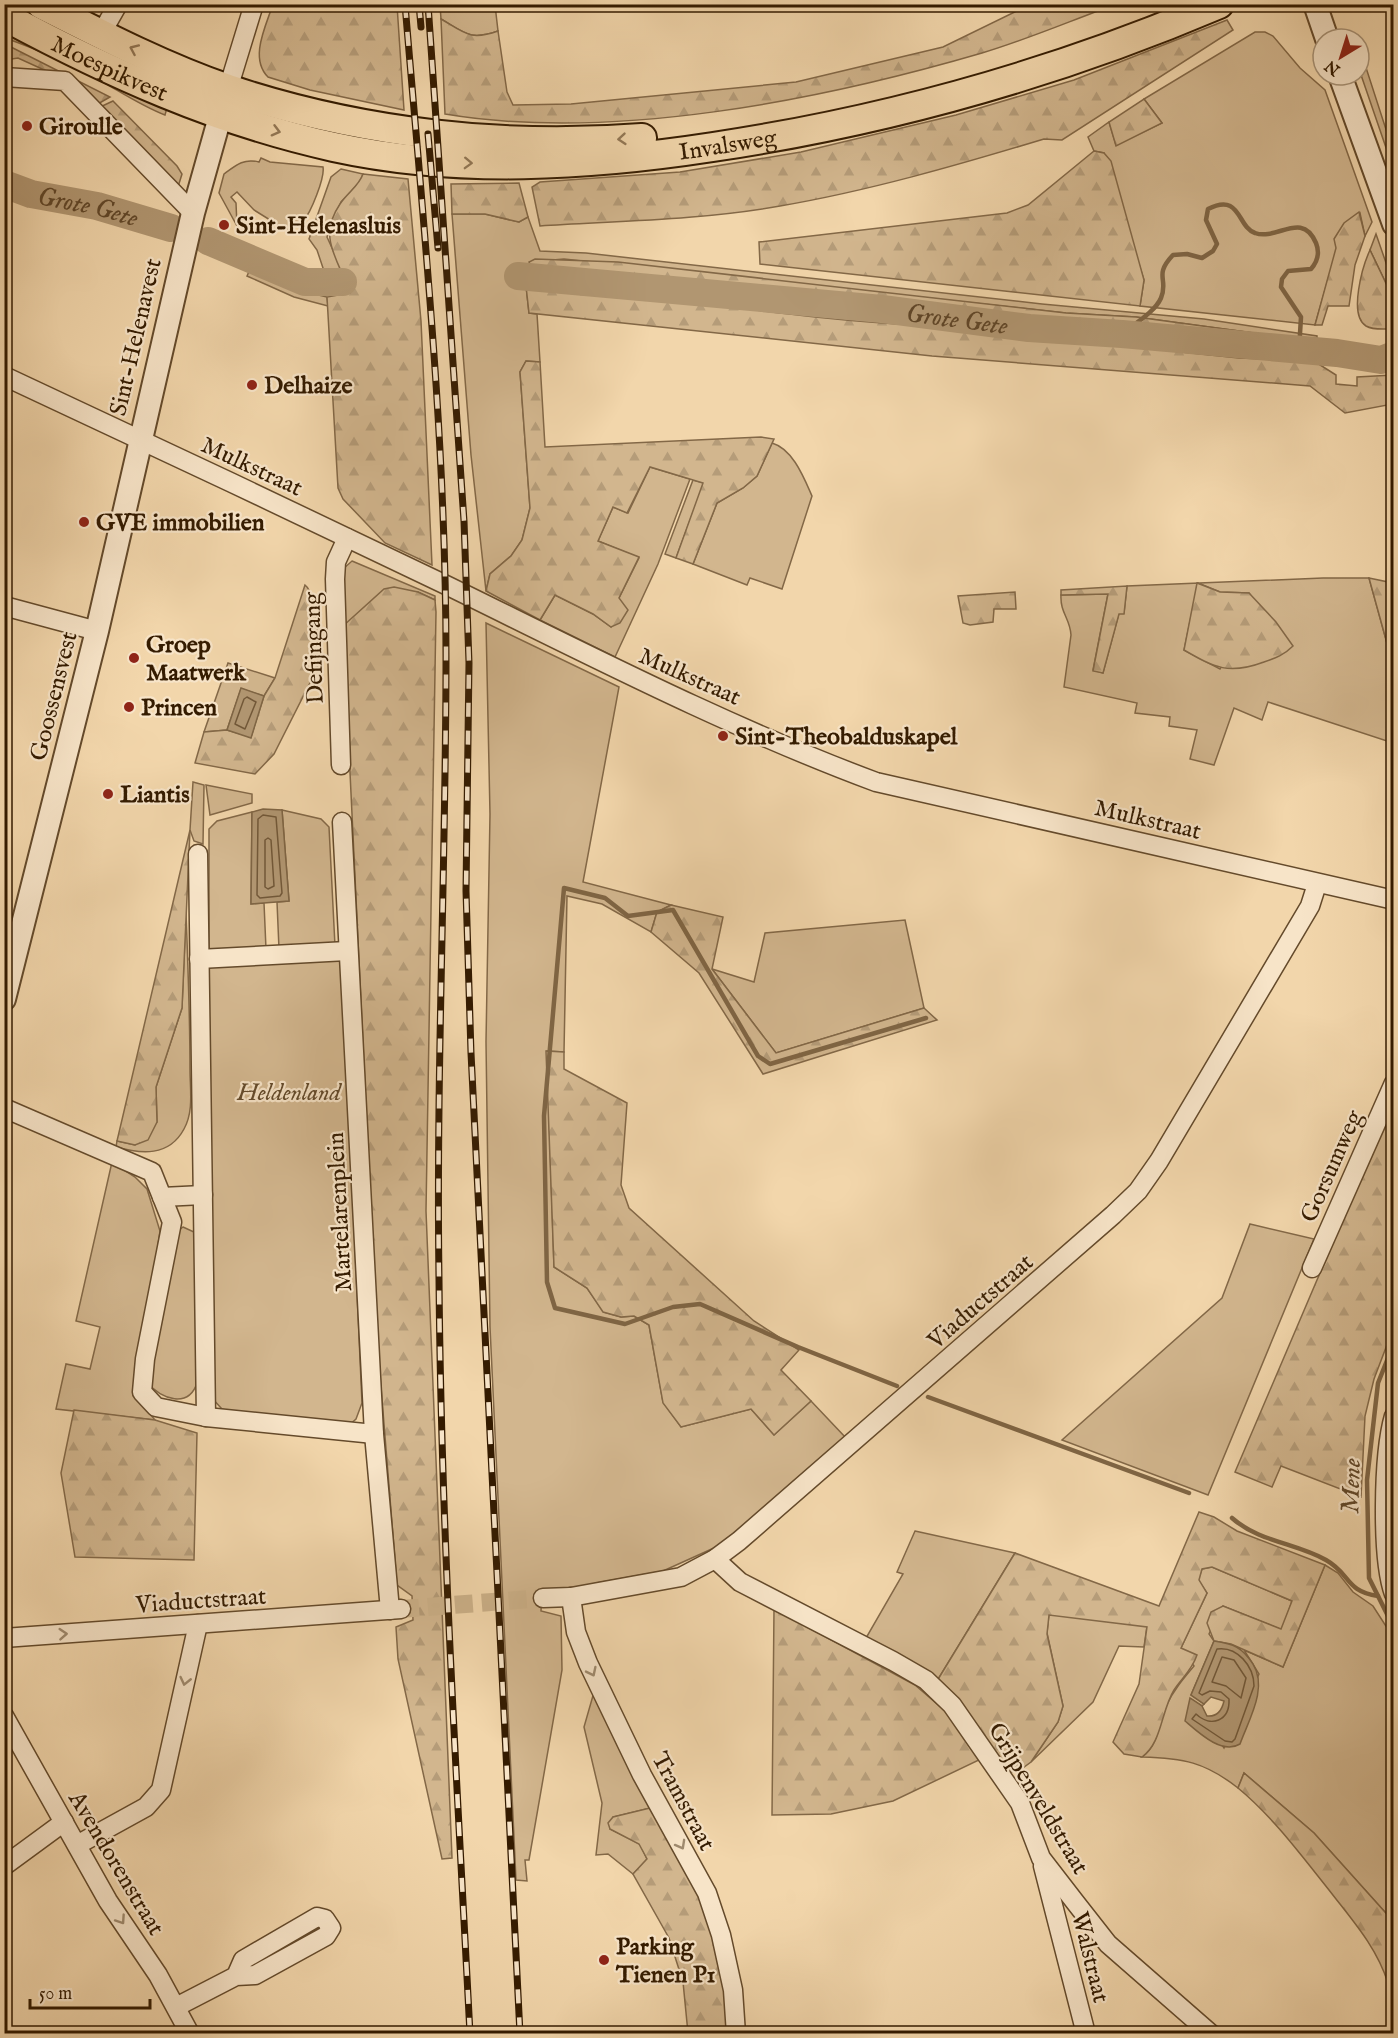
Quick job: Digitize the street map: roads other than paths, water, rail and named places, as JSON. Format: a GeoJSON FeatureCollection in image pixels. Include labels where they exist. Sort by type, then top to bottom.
{"type":"FeatureCollection","features":[{"type":"Feature","properties":{"kind":"main road","name":"Moespikvest"},"geometry":{"type":"LineString","coordinates":[[41,4],[100,34],[228,89]]}},
{"type":"Feature","properties":{"kind":"main road","name":"Invalsweg"},"geometry":{"type":"LineString","coordinates":[[228,89],[331,118],[460,137],[604,141],[674,135],[783,120],[894,96],[1064,45],[1165,4]]}},
{"type":"Feature","properties":{"kind":"main road","name":"Invalsweg"},"geometry":{"type":"LineString","coordinates":[[219,116],[334,147],[461,163],[529,164],[602,161],[788,136],[895,113],[1019,77],[1219,4]]}},
{"type":"Feature","properties":{"kind":"main road","name":"Moespikvest"},"geometry":{"type":"LineString","coordinates":[[4,16],[87,60],[219,116]]}},
{"type":"Feature","properties":{"kind":"street"},"geometry":{"type":"LineString","coordinates":[[100,34],[117,4]]}},
{"type":"Feature","properties":{"kind":"street"},"geometry":{"type":"LineString","coordinates":[[228,89],[254,4]]}},
{"type":"Feature","properties":{"kind":"street"},"geometry":{"type":"LineString","coordinates":[[1315,4],[1324,27]]}},
{"type":"Feature","properties":{"kind":"street"},"geometry":{"type":"LineString","coordinates":[[4,77],[65,81],[193,213]]}},
{"type":"Feature","properties":{"kind":"street"},"geometry":{"type":"LineString","coordinates":[[1345,87],[1394,224]]}},
{"type":"Feature","properties":{"kind":"street","name":"Sint-Helenavest"},"geometry":{"type":"LineString","coordinates":[[139,439],[193,213],[228,89]]}},
{"type":"Feature","properties":{"kind":"street","name":"Mulkstraat"},"geometry":{"type":"LineString","coordinates":[[4,376],[347,538],[618,670],[825,762],[876,782],[1394,900]]}},
{"type":"Feature","properties":{"kind":"street","name":"Goossensvest"},"geometry":{"type":"LineString","coordinates":[[4,999],[97,631],[139,439]]}},
{"type":"Feature","properties":{"kind":"street","name":"Defijngang"},"geometry":{"type":"LineString","coordinates":[[342,762],[335,579],[336,562],[347,538]]}},
{"type":"Feature","properties":{"kind":"street"},"geometry":{"type":"LineString","coordinates":[[4,606],[97,631]]}},
{"type":"Feature","properties":{"kind":"street","name":"Martelarenplein"},"geometry":{"type":"LineString","coordinates":[[342,822],[374,1434],[396,1610]]}},
{"type":"Feature","properties":{"kind":"street"},"geometry":{"type":"LineString","coordinates":[[198,854],[206,1417]]}},
{"type":"Feature","properties":{"kind":"street","name":"Viaductstraat"},"geometry":{"type":"LineString","coordinates":[[543,1598],[571,1597],[681,1577],[715,1559],[923,1384],[1138,1191],[1159,1161],[1310,906],[1317,884]]}},
{"type":"Feature","properties":{"kind":"street"},"geometry":{"type":"LineString","coordinates":[[199,959],[348,951]]}},
{"type":"Feature","properties":{"kind":"street","name":"Gorsumweg"},"geometry":{"type":"LineString","coordinates":[[1312,1268],[1394,1083]]}},
{"type":"Feature","properties":{"kind":"street"},"geometry":{"type":"LineString","coordinates":[[4,1108],[152,1172],[172,1222],[144,1359],[142,1392],[156,1407],[206,1417],[374,1434]]}},
{"type":"Feature","properties":{"kind":"street"},"geometry":{"type":"LineString","coordinates":[[162,1197],[203,1195]]}},
{"type":"Feature","properties":{"kind":"street"},"geometry":{"type":"LineString","coordinates":[[1394,1416],[1388,1472],[1386,1535],[1388,1579],[1394,1594]]}},
{"type":"Feature","properties":{"kind":"street","name":"Grijpenveldstraat"},"geometry":{"type":"LineString","coordinates":[[715,1559],[740,1582],[926,1680],[952,1705],[1020,1803],[1041,1858],[1108,1944],[1211,2034]]}},
{"type":"Feature","properties":{"kind":"street","name":"Tramstraat"},"geometry":{"type":"LineString","coordinates":[[571,1597],[576,1632],[588,1663],[642,1775],[707,1893],[722,1935],[736,2034]]}},
{"type":"Feature","properties":{"kind":"street","name":"Viaductstraat"},"geometry":{"type":"LineString","coordinates":[[4,1638],[396,1610]]}},
{"type":"Feature","properties":{"kind":"street"},"geometry":{"type":"LineString","coordinates":[[77,1845],[146,1807],[161,1790],[198,1624]]}},
{"type":"Feature","properties":{"kind":"street","name":"Avendorenstraat"},"geometry":{"type":"LineString","coordinates":[[4,1716],[108,1901],[158,1975],[190,2034]]}},
{"type":"Feature","properties":{"kind":"street"},"geometry":{"type":"LineString","coordinates":[[4,1866],[64,1822]]}},
{"type":"Feature","properties":{"kind":"street","name":"Walstraat"},"geometry":{"type":"LineString","coordinates":[[1041,1858],[1086,2034]]}},
{"type":"Feature","properties":{"kind":"street"},"geometry":{"type":"LineString","coordinates":[[176,2007],[236,1976],[255,1975],[326,1936],[331,1928],[326,1919],[317,1917],[243,1960],[236,1976]]}},
{"type":"Feature","properties":{"kind":"water"},"geometry":{"type":"Polygon","coordinates":[[[241,688],[264,696],[251,738],[227,730],[241,688]]]}},
{"type":"Feature","properties":{"kind":"water"},"geometry":{"type":"Polygon","coordinates":[[[263,809],[282,810],[289,901],[251,904],[252,812],[263,809]]]}},
{"type":"Feature","properties":{"kind":"water"},"geometry":{"type":"Polygon","coordinates":[[[1214,1641],[1232,1645],[1241,1650],[1253,1664],[1259,1683],[1256,1704],[1240,1744],[1233,1747],[1218,1745],[1185,1721],[1190,1698],[1202,1706],[1207,1716],[1216,1714],[1223,1704],[1224,1701],[1211,1697],[1204,1704],[1191,1695],[1214,1641]]]}},
{"type":"Feature","properties":{"kind":"waterway","name":"Grote Gete"},"geometry":{"type":"LineString","coordinates":[[4,184],[31,194],[97,206],[171,228]]}},
{"type":"Feature","properties":{"kind":"waterway"},"geometry":{"type":"LineString","coordinates":[[1122,334],[1158,303],[1163,292],[1164,268],[1173,255],[1187,254],[1202,258],[1213,251],[1217,244],[1206,220],[1208,209],[1227,205],[1233,208],[1249,230],[1255,233],[1272,233],[1296,227],[1310,233],[1316,243],[1318,257],[1311,269],[1288,271],[1282,279],[1281,287],[1301,317],[1299,350]]}},
{"type":"Feature","properties":{"kind":"waterway","name":"Grote Gete"},"geometry":{"type":"LineString","coordinates":[[208,241],[305,282],[343,282]]}},
{"type":"Feature","properties":{"kind":"waterway","name":"Grote Gete"},"geometry":{"type":"LineString","coordinates":[[518,276],[882,309],[1029,328],[1337,353],[1381,360],[1394,355]]}},
{"type":"Feature","properties":{"kind":"waterway"},"geometry":{"type":"LineString","coordinates":[[897,1386],[798,1347],[700,1304],[673,1307],[625,1324],[555,1308],[547,1282],[544,1116],[564,888],[605,898],[628,916],[673,910],[758,1056],[770,1064],[926,1018]]}},
{"type":"Feature","properties":{"kind":"waterway","name":"Mene"},"geometry":{"type":"LineString","coordinates":[[1394,1343],[1378,1383],[1367,1480],[1369,1578],[1394,1628]]}},
{"type":"Feature","properties":{"kind":"waterway"},"geometry":{"type":"LineString","coordinates":[[928,1397],[1189,1493]]}},
{"type":"Feature","properties":{"kind":"waterway"},"geometry":{"type":"LineString","coordinates":[[1232,1518],[1254,1532],[1326,1560],[1359,1590],[1378,1596]]}},
{"type":"Feature","properties":{"kind":"tunnel"},"geometry":{"type":"LineString","coordinates":[[401,1609],[543,1598]]}},
{"type":"Feature","properties":{"kind":"railway"},"geometry":{"type":"LineString","coordinates":[[405,4],[438,412],[445,575],[446,734],[438,1201],[440,1373],[450,1656],[470,2034]]}},
{"type":"Feature","properties":{"kind":"railway"},"geometry":{"type":"LineString","coordinates":[[419,4],[421,27]]}},
{"type":"Feature","properties":{"kind":"railway"},"geometry":{"type":"LineString","coordinates":[[428,4],[464,521],[469,663],[466,891],[471,1053],[520,2034]]}},
{"type":"Feature","properties":{"kind":"railway"},"geometry":{"type":"LineString","coordinates":[[428,134],[438,248]]}},
{"type":"Feature","properties":{"kind":"place","name":"Giroulle"},"geometry":{"type":"Point","coordinates":[27,126]}},
{"type":"Feature","properties":{"kind":"place","name":"Sint-Helenasluis"},"geometry":{"type":"Point","coordinates":[224,225]}},
{"type":"Feature","properties":{"kind":"place","name":"Delhaize"},"geometry":{"type":"Point","coordinates":[252,385]}},
{"type":"Feature","properties":{"kind":"place","name":"GVE immobilien"},"geometry":{"type":"Point","coordinates":[84,522]}},
{"type":"Feature","properties":{"kind":"place","name":"Groep Maatwerk"},"geometry":{"type":"Point","coordinates":[134,658]}},
{"type":"Feature","properties":{"kind":"place","name":"Princen"},"geometry":{"type":"Point","coordinates":[129,707]}},
{"type":"Feature","properties":{"kind":"place","name":"Sint-Theobalduskapel"},"geometry":{"type":"Point","coordinates":[723,736]}},
{"type":"Feature","properties":{"kind":"place","name":"Liantis"},"geometry":{"type":"Point","coordinates":[108,794]}},
{"type":"Feature","properties":{"kind":"place","name":"Parking Tienen P1"},"geometry":{"type":"Point","coordinates":[604,1960]}},
{"type":"Feature","properties":{"kind":"park label","name":"Heldenland"},"geometry":{"type":"Point","coordinates":[289,1092]}}]}
